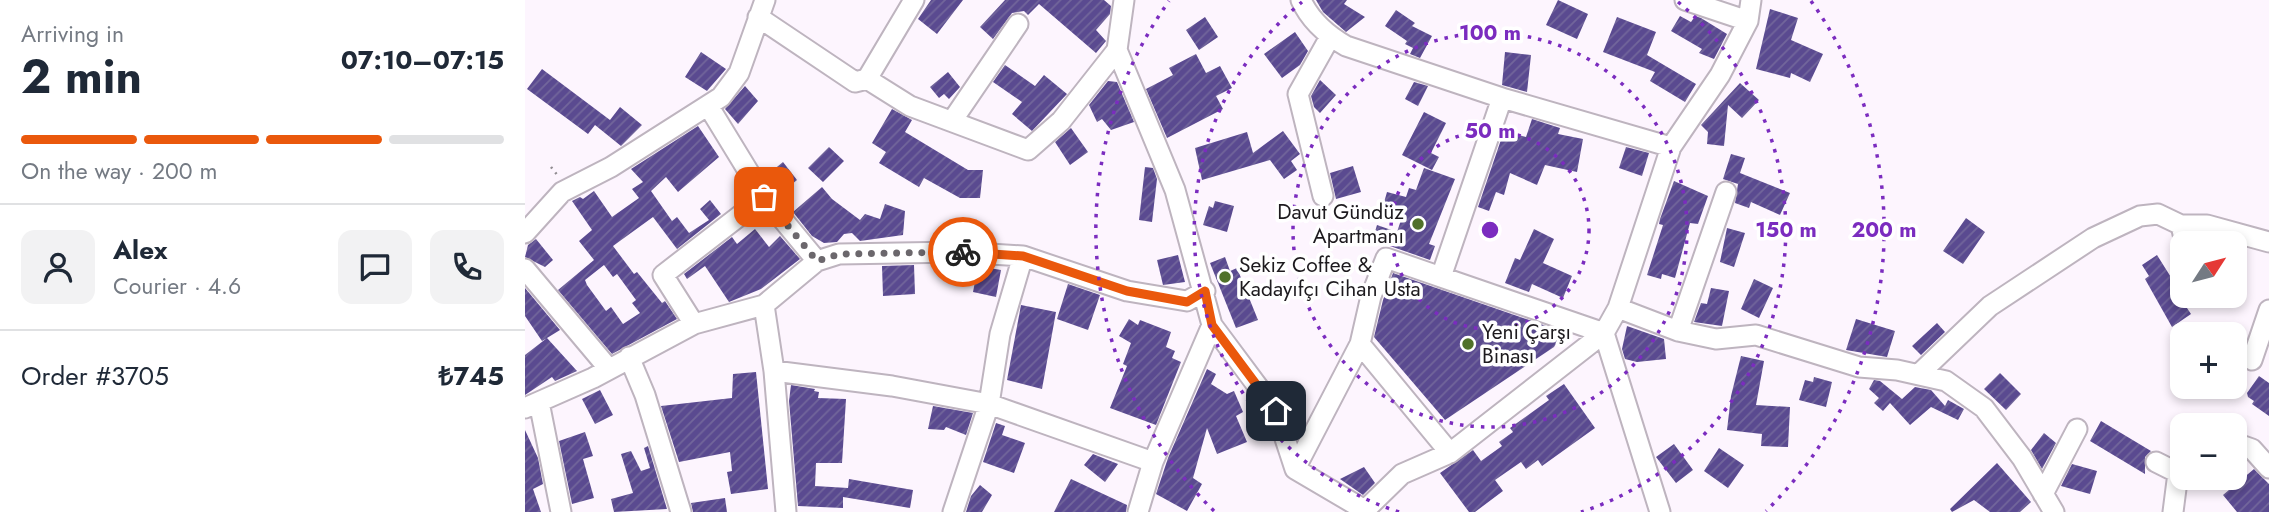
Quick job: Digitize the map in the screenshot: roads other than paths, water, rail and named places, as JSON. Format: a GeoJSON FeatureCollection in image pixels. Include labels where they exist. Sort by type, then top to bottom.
{"type":"FeatureCollection","features":[{"type":"Feature","properties":{"kind":"street"},"geometry":{"type":"LineString","coordinates":[[525,233],[562,192],[611,167],[721,97],[739,72],[762,8],[855,82],[867,79],[914,0]]}},
{"type":"Feature","properties":{"kind":"street"},"geometry":{"type":"LineString","coordinates":[[1123,0],[1118,50],[1175,190],[1205,291],[1212,325],[1276,411],[1295,469],[1365,511],[1402,474],[1450,453],[1604,334],[1618,308],[1671,147],[1720,75],[1748,21],[1751,0]]}},
{"type":"Feature","properties":{"kind":"street"},"geometry":{"type":"LineString","coordinates":[[1301,0],[1306,11],[1330,37],[1346,46],[1502,98],[1671,147]]}},
{"type":"Feature","properties":{"kind":"street"},"geometry":{"type":"LineString","coordinates":[[1685,0],[1748,21]]}},
{"type":"Feature","properties":{"kind":"street"},"geometry":{"type":"LineString","coordinates":[[952,121],[1018,24]]}},
{"type":"Feature","properties":{"kind":"street"},"geometry":{"type":"LineString","coordinates":[[1323,196],[1298,94],[1330,37]]}},
{"type":"Feature","properties":{"kind":"street"},"geometry":{"type":"LineString","coordinates":[[867,79],[910,106],[1028,150],[1061,121],[1118,50]]}},
{"type":"Feature","properties":{"kind":"street"},"geometry":{"type":"LineString","coordinates":[[1441,277],[1502,98]]}},
{"type":"Feature","properties":{"kind":"street"},"geometry":{"type":"LineString","coordinates":[[709,107],[764,197],[817,261]]}},
{"type":"Feature","properties":{"kind":"street"},"geometry":{"type":"LineString","coordinates":[[1678,331],[1726,192]]}},
{"type":"Feature","properties":{"kind":"street"},"geometry":{"type":"LineString","coordinates":[[694,324],[663,275],[764,197]]}},
{"type":"Feature","properties":{"kind":"street"},"geometry":{"type":"LineString","coordinates":[[1920,373],[1990,306],[2094,238],[2140,216],[2158,214],[2179,231]]}},
{"type":"Feature","properties":{"kind":"street"},"geometry":{"type":"LineString","coordinates":[[2191,231],[2207,225],[2229,231]]}},
{"type":"Feature","properties":{"kind":"street"},"geometry":{"type":"LineString","coordinates":[[2247,236],[2269,242]]}},
{"type":"Feature","properties":{"kind":"street"},"geometry":{"type":"LineString","coordinates":[[561,512],[532,405],[609,369],[694,324],[764,305],[817,261],[839,254],[1023,256],[1127,291],[1187,302],[1205,291]]}},
{"type":"Feature","properties":{"kind":"street"},"geometry":{"type":"LineString","coordinates":[[953,512],[989,404],[1000,334],[1023,256]]}},
{"type":"Feature","properties":{"kind":"street"},"geometry":{"type":"LineString","coordinates":[[1295,469],[1360,344],[1371,296],[1386,258],[1604,334]]}},
{"type":"Feature","properties":{"kind":"street"},"geometry":{"type":"LineString","coordinates":[[525,270],[609,369]]}},
{"type":"Feature","properties":{"kind":"street"},"geometry":{"type":"LineString","coordinates":[[764,305],[774,371],[786,512]]}},
{"type":"Feature","properties":{"kind":"street"},"geometry":{"type":"LineString","coordinates":[[1618,308],[1678,331],[1716,339],[1756,335],[1859,367],[1920,373],[1946,381],[1984,408],[2022,458],[2054,512]]}},
{"type":"Feature","properties":{"kind":"street"},"geometry":{"type":"LineString","coordinates":[[2252,360],[2269,310]]}},
{"type":"Feature","properties":{"kind":"street"},"geometry":{"type":"LineString","coordinates":[[1138,512],[1153,463],[1212,325]]}},
{"type":"Feature","properties":{"kind":"street"},"geometry":{"type":"LineString","coordinates":[[1604,334],[1660,512]]}},
{"type":"Feature","properties":{"kind":"street"},"geometry":{"type":"LineString","coordinates":[[1360,344],[1450,453]]}},
{"type":"Feature","properties":{"kind":"street"},"geometry":{"type":"LineString","coordinates":[[629,357],[645,395],[681,512]]}},
{"type":"Feature","properties":{"kind":"street"},"geometry":{"type":"LineString","coordinates":[[774,371],[892,386],[989,404],[1153,463]]}},
{"type":"Feature","properties":{"kind":"street"},"geometry":{"type":"LineString","coordinates":[[2043,494],[2077,429]]}},
{"type":"Feature","properties":{"kind":"street"},"geometry":{"type":"LineString","coordinates":[[2247,447],[2252,449],[2269,468]]}},
{"type":"Feature","properties":{"kind":"street"},"geometry":{"type":"LineString","coordinates":[[2156,462],[2170,467]]}},
{"type":"Feature","properties":{"kind":"street"},"geometry":{"type":"LineString","coordinates":[[2173,512],[2177,490]]}},
{"type":"Feature","properties":{"kind":"place","name":"Davut Gündüz Apartmanı"},"geometry":{"type":"Point","coordinates":[1418,224]}},
{"type":"Feature","properties":{"kind":"place","name":"Sekiz Coffee & Kadayıfçı Cihan Usta"},"geometry":{"type":"Point","coordinates":[1225,277]}},
{"type":"Feature","properties":{"kind":"place","name":"Yeni Çarşı Binası"},"geometry":{"type":"Point","coordinates":[1468,344]}}]}
